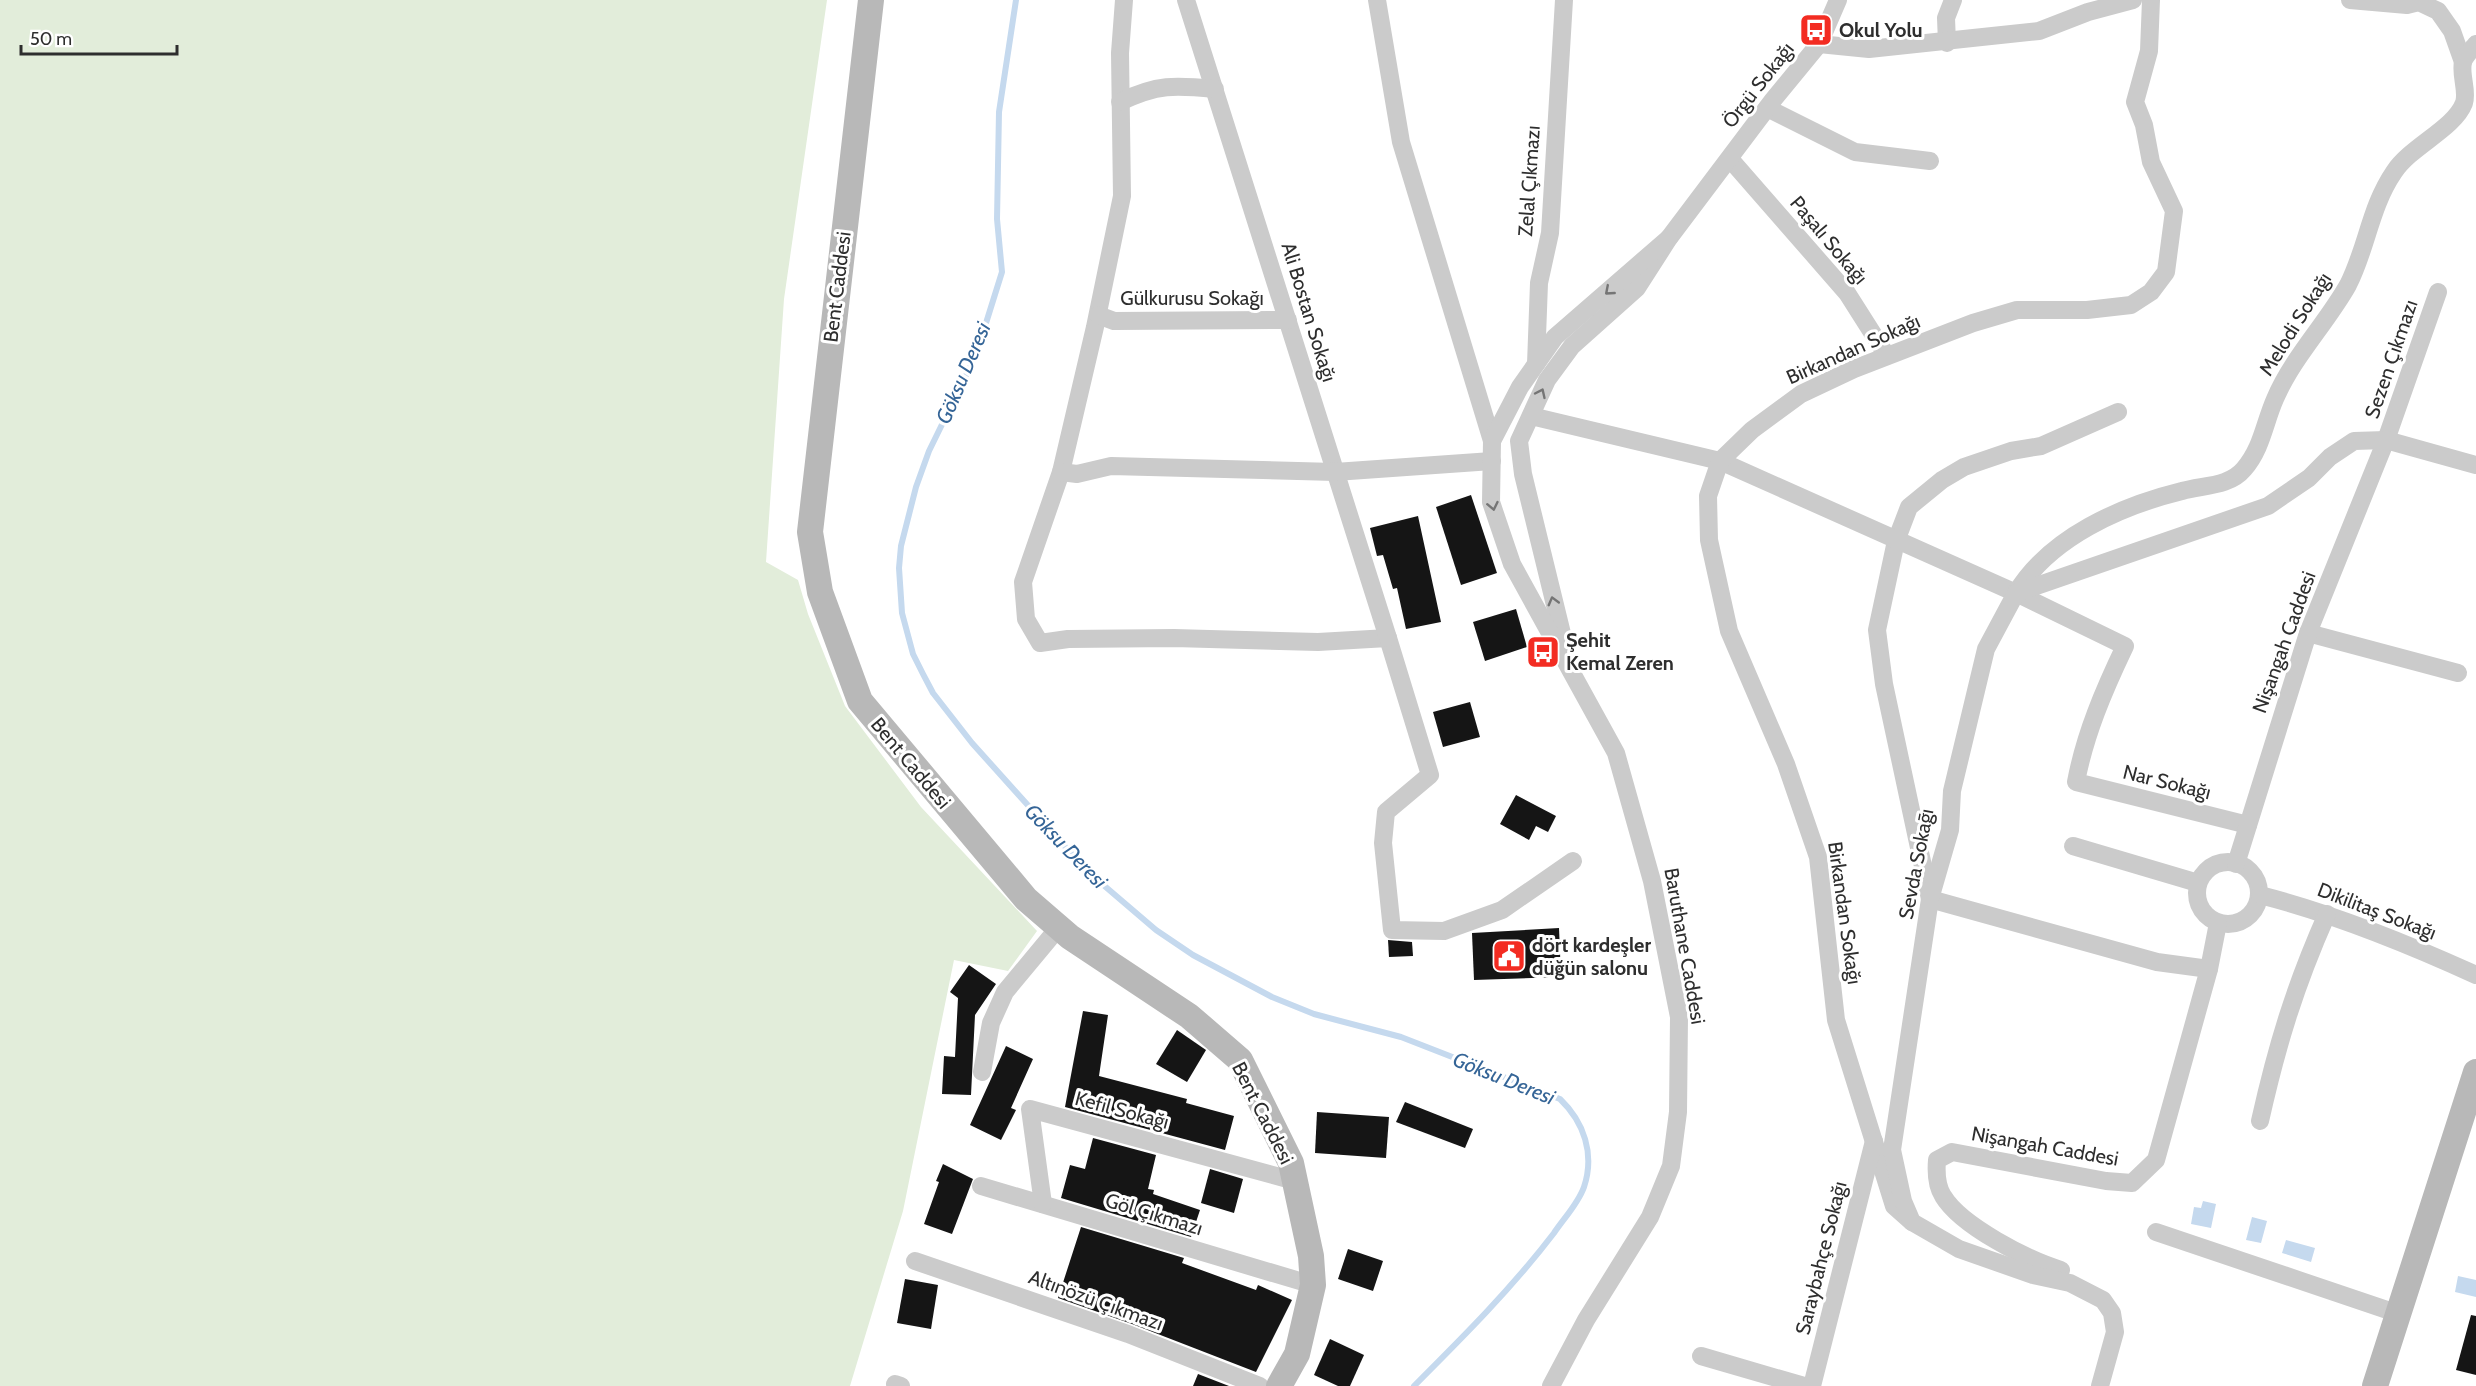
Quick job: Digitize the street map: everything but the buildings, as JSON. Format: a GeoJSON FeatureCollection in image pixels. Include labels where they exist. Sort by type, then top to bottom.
{"type":"FeatureCollection","features":[{"type":"Feature","properties":{"kind":"street"},"geometry":{"type":"LineString","coordinates":[[1124,0],[1120,52],[1122,196],[1098,315],[1061,472],[1023,582],[1026,619],[1040,643],[1068,639],[1318,642],[1388,638]]}},
{"type":"Feature","properties":{"kind":"street","name":"Ali Bostan Sokağı"},"geometry":{"type":"LineString","coordinates":[[1186,0],[1430,776],[1386,812],[1383,843],[1392,930],[1444,931],[1502,910],[1572,861]]}},
{"type":"Feature","properties":{"kind":"street"},"geometry":{"type":"LineString","coordinates":[[1377,0],[1401,142],[1492,441],[1491,502],[1512,564],[1574,677]]}},
{"type":"Feature","properties":{"kind":"street","name":"Zelal Çıkmazı"},"geometry":{"type":"LineString","coordinates":[[1536,364],[1539,283],[1550,233],[1564,0]]}},
{"type":"Feature","properties":{"kind":"street"},"geometry":{"type":"LineString","coordinates":[[1819,44],[1838,0]]}},
{"type":"Feature","properties":{"kind":"street"},"geometry":{"type":"LineString","coordinates":[[1947,43],[1946,18],[1953,0]]}},
{"type":"Feature","properties":{"kind":"street","name":"Örgü Sokağı"},"geometry":{"type":"LineString","coordinates":[[1669,238],[1767,108],[1819,44],[1869,50],[2039,32],[2088,12],[2133,0]]}},
{"type":"Feature","properties":{"kind":"street","name":"Birkandan Sokağı"},"geometry":{"type":"LineString","coordinates":[[1912,1222],[1894,1206],[1836,1020],[1818,857],[1786,764],[1729,632],[1709,540],[1708,496],[1720,461],[1752,430],[1801,394],[1887,356],[1973,323],[2017,310],[2087,310],[2131,306],[2151,292],[2166,272],[2174,211],[2151,162],[2144,125],[2135,102],[2149,51],[2151,0]]}},
{"type":"Feature","properties":{"kind":"street"},"geometry":{"type":"LineString","coordinates":[[2350,0],[2407,5],[2419,2],[2431,4],[2452,30],[2463,62]]}},
{"type":"Feature","properties":{"kind":"street","name":"Bent Caddesi"},"geometry":{"type":"LineString","coordinates":[[874,7],[810,532],[820,592],[860,701],[1026,899],[1059,927],[1189,1016],[1240,1060],[1291,1163],[1311,1256],[1313,1285],[1297,1354],[1279,1386]]}},
{"type":"Feature","properties":{"kind":"street"},"geometry":{"type":"LineString","coordinates":[[2463,62],[2476,44]]}},
{"type":"Feature","properties":{"kind":"street","name":"Melodi Sokağı"},"geometry":{"type":"LineString","coordinates":[[2016,593],[2028,573],[2068,541],[2129,506],[2183,490],[2226,482],[2243,471],[2258,451],[2274,399],[2347,286],[2364,251],[2370,220],[2394,171],[2422,142],[2451,123],[2464,102],[2463,62]]}},
{"type":"Feature","properties":{"kind":"street"},"geometry":{"type":"LineString","coordinates":[[1120,102],[1140,93],[1174,84],[1215,89]]}},
{"type":"Feature","properties":{"kind":"street"},"geometry":{"type":"LineString","coordinates":[[1767,108],[1856,152],[1930,161]]}},
{"type":"Feature","properties":{"kind":"street","name":"Paşalı Sokağı"},"geometry":{"type":"LineString","coordinates":[[1730,159],[1846,293],[1887,356]]}},
{"type":"Feature","properties":{"kind":"street"},"geometry":{"type":"LineString","coordinates":[[1492,441],[1520,387],[1555,337],[1669,238]]}},
{"type":"Feature","properties":{"kind":"street"},"geometry":{"type":"LineString","coordinates":[[1574,677],[1523,474],[1519,441],[1547,380],[1572,346],[1636,288],[1669,238]]}},
{"type":"Feature","properties":{"kind":"street","name":"Sezen Çıkmazı"},"geometry":{"type":"LineString","coordinates":[[2386,440],[2438,292]]}},
{"type":"Feature","properties":{"kind":"street","name":"Gülkurusu Sokağı"},"geometry":{"type":"LineString","coordinates":[[1098,315],[1114,321],[1288,320]]}},
{"type":"Feature","properties":{"kind":"street"},"geometry":{"type":"LineString","coordinates":[[2118,412],[2041,446],[2011,452],[1964,467],[1942,480],[1909,507],[1896,541],[1877,630],[1884,684],[1930,899],[2157,962],[2209,969]]}},
{"type":"Feature","properties":{"kind":"street"},"geometry":{"type":"LineString","coordinates":[[1531,416],[1720,461],[2016,593],[2268,506],[2354,441],[2386,440],[2476,465]]}},
{"type":"Feature","properties":{"kind":"street","name":"Nişangah Caddesi"},"geometry":{"type":"LineString","coordinates":[[2236,864],[2308,633],[2386,440]]}},
{"type":"Feature","properties":{"kind":"street"},"geometry":{"type":"LineString","coordinates":[[1061,472],[1077,474],[1111,466],[1335,472],[1492,462]]}},
{"type":"Feature","properties":{"kind":"street","name":"Nar Sokağı"},"geometry":{"type":"LineString","coordinates":[[2016,593],[2125,646],[2106,684],[2081,752],[2076,782],[2248,825]]}},
{"type":"Feature","properties":{"kind":"street","name":"Sevda Sokaḡı"},"geometry":{"type":"LineString","coordinates":[[1912,1222],[1903,1202],[1892,1150],[1930,899],[1950,830],[1952,791],[1986,649],[2016,593]]}},
{"type":"Feature","properties":{"kind":"street"},"geometry":{"type":"LineString","coordinates":[[2308,633],[2458,673]]}},
{"type":"Feature","properties":{"kind":"street","name":"Baruthane Caddesi"},"geometry":{"type":"LineString","coordinates":[[1551,1386],[1586,1320],[1650,1217],[1671,1166],[1678,1112],[1679,1017],[1652,881],[1616,753],[1574,677]]}},
{"type":"Feature","properties":{"kind":"street"},"geometry":{"type":"LineString","coordinates":[[2073,846],[2198,883]]}},
{"type":"Feature","properties":{"kind":"street"},"geometry":{"type":"LineString","coordinates":[[2217,864],[2236,864],[2251,872],[2258,885],[2260,895],[2256,908],[2249,916],[2237,923],[2218,922],[2208,917],[2200,906],[2197,896],[2198,883],[2204,873],[2217,864]]}},
{"type":"Feature","properties":{"kind":"street","name":"Dikilitaş Sokağı"},"geometry":{"type":"LineString","coordinates":[[2260,895],[2327,914],[2417,948],[2476,975]]}},
{"type":"Feature","properties":{"kind":"street"},"geometry":{"type":"LineString","coordinates":[[2260,1121],[2277,1045],[2300,975],[2327,914]]}},
{"type":"Feature","properties":{"kind":"street","name":"Nişangah Caddesi"},"geometry":{"type":"LineString","coordinates":[[2100,1298],[2094,1289],[2077,1278],[2038,1263],[2001,1244],[1960,1214],[1943,1196],[1935,1173],[1937,1160],[1953,1152],[2132,1183],[2157,1160],[2209,969],[2218,922]]}},
{"type":"Feature","properties":{"kind":"street"},"geometry":{"type":"LineString","coordinates":[[982,1072],[991,1023],[1005,992],[1059,927]]}},
{"type":"Feature","properties":{"kind":"street"},"geometry":{"type":"LineString","coordinates":[[2375,1386],[2476,1072]]}},
{"type":"Feature","properties":{"kind":"street","name":"Kefil Sokağı"},"geometry":{"type":"LineString","coordinates":[[1043,1204],[1030,1109],[1295,1181]]}},
{"type":"Feature","properties":{"kind":"street","name":"Saraybahçe Sokağı"},"geometry":{"type":"LineString","coordinates":[[1812,1386],[1874,1141]]}},
{"type":"Feature","properties":{"kind":"street","name":"Göl Çıkmazı"},"geometry":{"type":"LineString","coordinates":[[981,1186],[1313,1285]]}},
{"type":"Feature","properties":{"kind":"street"},"geometry":{"type":"LineString","coordinates":[[1912,1222],[1959,1249],[2033,1275],[2070,1283],[2100,1298],[2112,1313],[2115,1332],[2100,1386]]}},
{"type":"Feature","properties":{"kind":"street"},"geometry":{"type":"LineString","coordinates":[[2156,1232],[2399,1314]]}},
{"type":"Feature","properties":{"kind":"street","name":"Altınözü Çıkmazı"},"geometry":{"type":"LineString","coordinates":[[915,1261],[1128,1334],[1260,1386]]}},
{"type":"Feature","properties":{"kind":"street"},"geometry":{"type":"LineString","coordinates":[[1701,1356],[1804,1386]]}},
{"type":"Feature","properties":{"kind":"green space"},"geometry":{"type":"Polygon","coordinates":[[[0,0],[827,0],[784,299],[766,562],[798,580],[808,614],[845,706],[921,807],[1037,931],[1008,971],[954,960],[903,1211],[850,1386],[0,1386],[0,0]]]}},
{"type":"Feature","properties":{"kind":"water"},"geometry":{"type":"Polygon","coordinates":[[[2203,1201],[2216,1204],[2211,1228],[2191,1224],[2194,1207],[2201,1208],[2203,1201]]]}},
{"type":"Feature","properties":{"kind":"water"},"geometry":{"type":"Polygon","coordinates":[[[2252,1217],[2267,1221],[2261,1243],[2246,1240],[2252,1217]]]}},
{"type":"Feature","properties":{"kind":"water"},"geometry":{"type":"Polygon","coordinates":[[[2286,1240],[2315,1248],[2311,1262],[2282,1253],[2286,1240]]]}},
{"type":"Feature","properties":{"kind":"water"},"geometry":{"type":"Polygon","coordinates":[[[2458,1276],[2476,1280],[2476,1297],[2455,1292],[2458,1276]]]}},
{"type":"Feature","properties":{"kind":"waterway","name":"Göksu Deresi"},"geometry":{"type":"LineString","coordinates":[[1016,0],[999,112],[997,219],[1002,272],[976,355],[929,451],[916,487],[901,546],[899,568],[902,613],[913,654],[933,693],[972,743],[1087,871],[1156,930],[1193,955],[1272,997],[1314,1014],[1401,1037],[1560,1099],[1575,1118],[1581,1128],[1588,1151],[1587,1175],[1578,1199],[1554,1233],[1504,1293],[1414,1386]]}},
{"type":"Feature","properties":{"kind":"place","name":"Okul Yolu"},"geometry":{"type":"Point","coordinates":[1816,30]}},
{"type":"Feature","properties":{"kind":"place","name":"Şehit Kemal Zeren"},"geometry":{"type":"Point","coordinates":[1543,652]}},
{"type":"Feature","properties":{"kind":"place","name":"dört kardeşler düğün salonu"},"geometry":{"type":"Point","coordinates":[1509,956]}}]}
